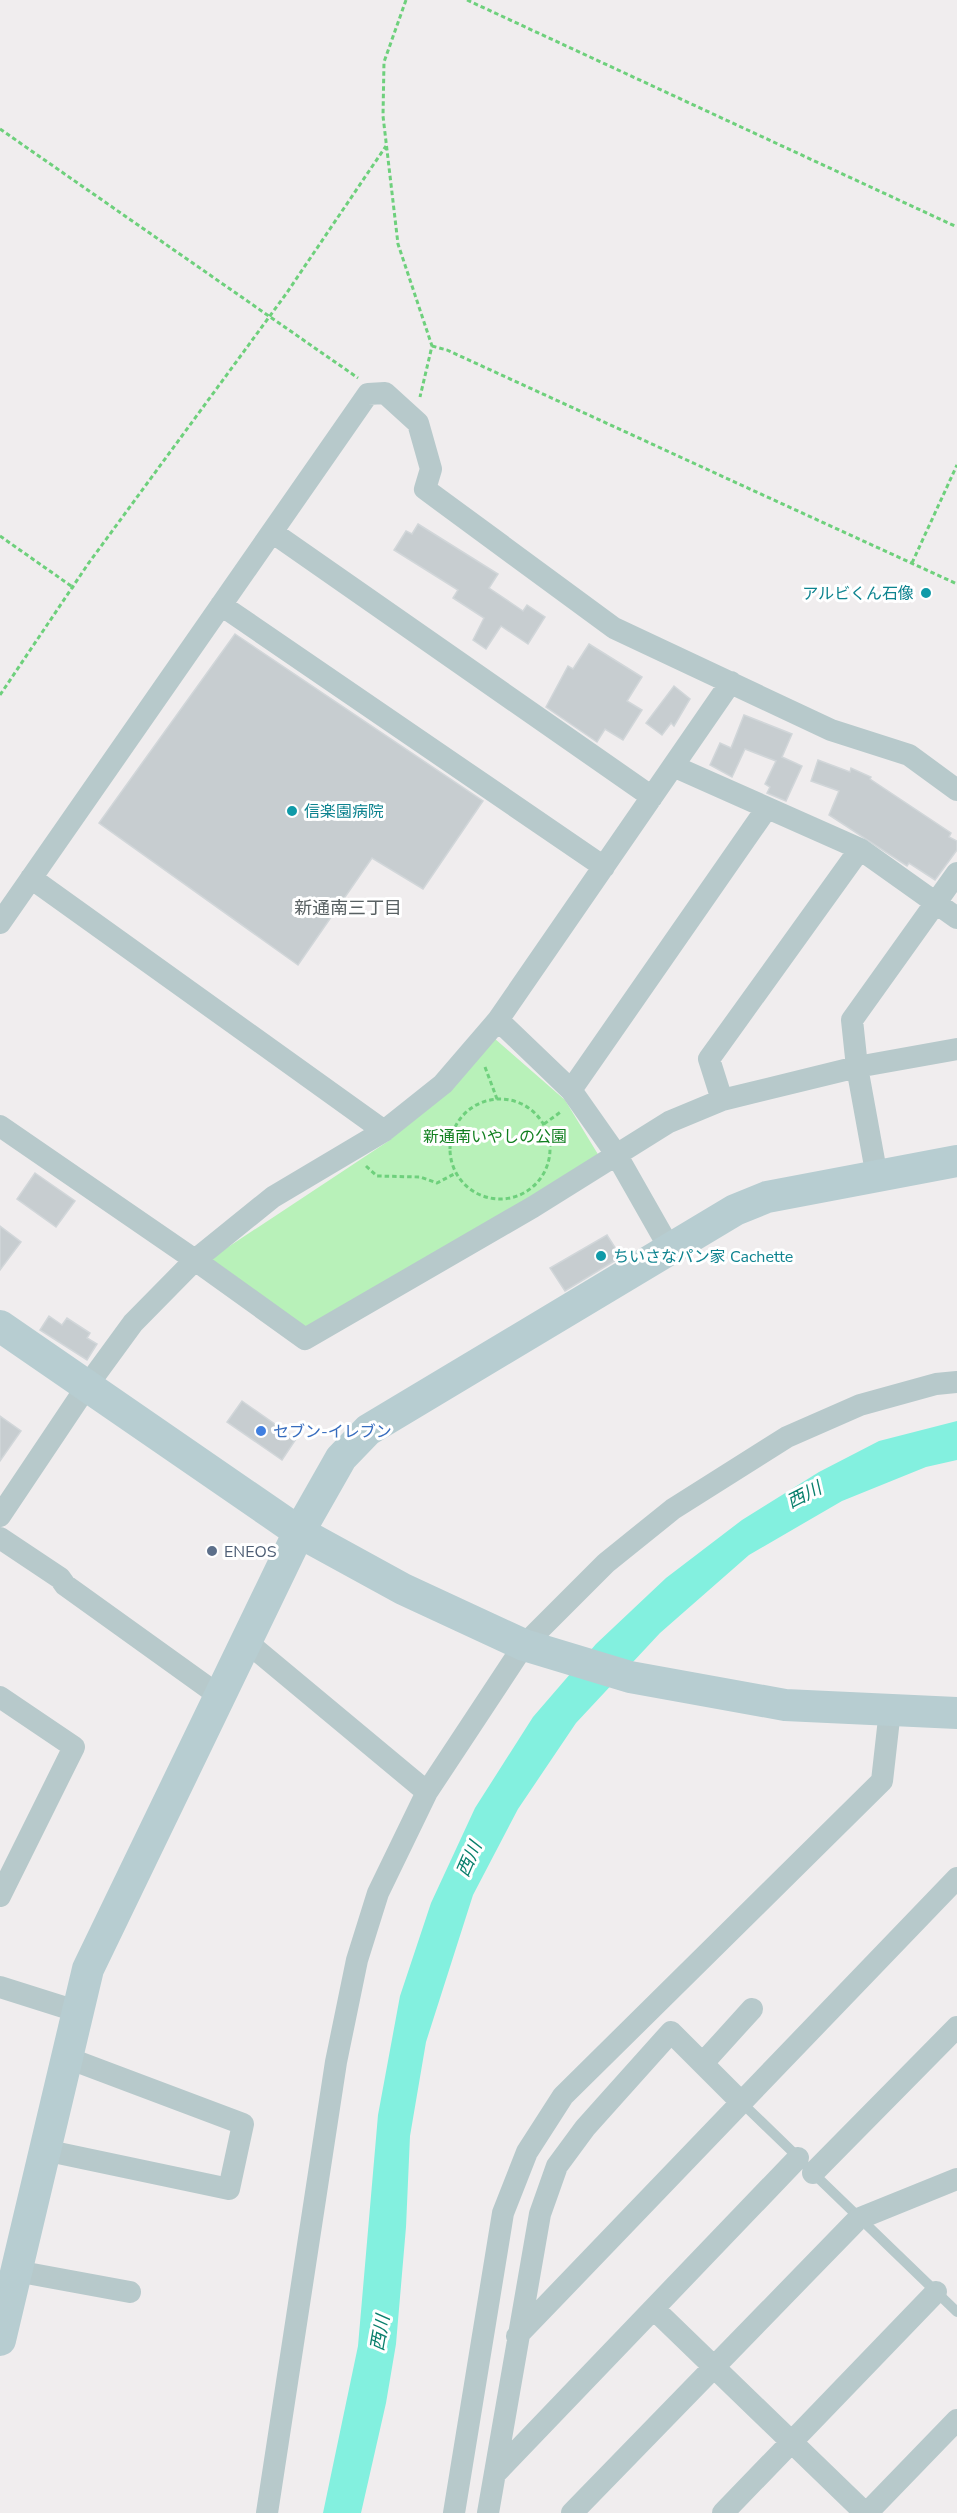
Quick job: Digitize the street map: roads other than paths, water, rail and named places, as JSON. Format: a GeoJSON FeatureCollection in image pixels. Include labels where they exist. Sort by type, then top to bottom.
{"type":"FeatureCollection","features":[{"type":"Feature","properties":{"kind":"street"},"geometry":{"type":"LineString","coordinates":[[0,923],[368,394],[385,393],[418,423],[431,469],[425,489],[614,628],[831,730],[909,755],[957,790]]}},
{"type":"Feature","properties":{"kind":"street"},"geometry":{"type":"LineString","coordinates":[[272,532],[651,797]]}},
{"type":"Feature","properties":{"kind":"street"},"geometry":{"type":"LineString","coordinates":[[221,605],[604,867]]}},
{"type":"Feature","properties":{"kind":"street"},"geometry":{"type":"LineString","coordinates":[[0,1516],[87,1386],[133,1323],[195,1260],[273,1197],[384,1131],[443,1084],[498,1020],[731,682]]}},
{"type":"Feature","properties":{"kind":"street"},"geometry":{"type":"LineString","coordinates":[[673,766],[860,849],[957,918]]}},
{"type":"Feature","properties":{"kind":"street"},"geometry":{"type":"LineString","coordinates":[[570,1098],[767,808]]}},
{"type":"Feature","properties":{"kind":"street"},"geometry":{"type":"LineString","coordinates":[[722,1100],[709,1059],[860,849]]}},
{"type":"Feature","properties":{"kind":"street"},"geometry":{"type":"LineString","coordinates":[[877,1177],[857,1067],[852,1020],[957,873]]}},
{"type":"Feature","properties":{"kind":"street"},"geometry":{"type":"LineString","coordinates":[[31,878],[384,1131]]}},
{"type":"Feature","properties":{"kind":"street"},"geometry":{"type":"LineString","coordinates":[[498,1020],[570,1098],[616,1154],[670,1249]]}},
{"type":"Feature","properties":{"kind":"street"},"geometry":{"type":"LineString","coordinates":[[0,1126],[305,1339],[533,1207],[669,1122],[722,1100],[857,1067],[957,1049]]}},
{"type":"Feature","properties":{"kind":"street"},"geometry":{"type":"LineString","coordinates":[[0,2336],[65,2057],[88,1969],[248,1643],[299,1532],[341,1458],[368,1430],[735,1210],[767,1197],[957,1161]]}},
{"type":"Feature","properties":{"kind":"street"},"geometry":{"type":"LineString","coordinates":[[0,1326],[299,1532],[403,1588],[524,1646],[630,1677],[785,1705],[957,1713]]}},
{"type":"Feature","properties":{"kind":"street"},"geometry":{"type":"LineString","coordinates":[[267,2513],[336,2062],[357,1960],[378,1893],[427,1792],[524,1646],[606,1563],[673,1509],[787,1437],[860,1405],[936,1384],[957,1382]]}},
{"type":"Feature","properties":{"kind":"street"},"geometry":{"type":"LineString","coordinates":[[0,1538],[60,1578],[65,1585],[221,1697]]}},
{"type":"Feature","properties":{"kind":"street"},"geometry":{"type":"LineString","coordinates":[[248,1643],[427,1792]]}},
{"type":"Feature","properties":{"kind":"street"},"geometry":{"type":"LineString","coordinates":[[0,1697],[74,1747],[0,1896]]}},
{"type":"Feature","properties":{"kind":"street"},"geometry":{"type":"LineString","coordinates":[[454,2513],[503,2212],[526,2152],[563,2096],[882,1781],[890,1710]]}},
{"type":"Feature","properties":{"kind":"street"},"geometry":{"type":"LineString","coordinates":[[517,2336],[956,1880]]}},
{"type":"Feature","properties":{"kind":"street"},"geometry":{"type":"LineString","coordinates":[[0,1987],[76,2012]]}},
{"type":"Feature","properties":{"kind":"street"},"geometry":{"type":"LineString","coordinates":[[702,2063],[752,2009]]}},
{"type":"Feature","properties":{"kind":"street"},"geometry":{"type":"LineString","coordinates":[[495,2474],[654,2309],[957,2027]]}},
{"type":"Feature","properties":{"kind":"street"},"geometry":{"type":"LineString","coordinates":[[488,2513],[540,2214],[557,2166],[585,2128],[671,2032],[742,2103]]}},
{"type":"Feature","properties":{"kind":"street"},"geometry":{"type":"LineString","coordinates":[[44,2150],[229,2189],[243,2124],[65,2057]]}},
{"type":"Feature","properties":{"kind":"street"},"geometry":{"type":"LineString","coordinates":[[572,2513],[858,2219],[957,2179]]}},
{"type":"Feature","properties":{"kind":"street"},"geometry":{"type":"LineString","coordinates":[[16,2271],[130,2292]]}},
{"type":"Feature","properties":{"kind":"street"},"geometry":{"type":"LineString","coordinates":[[723,2513],[936,2292]]}},
{"type":"Feature","properties":{"kind":"street"},"geometry":{"type":"LineString","coordinates":[[654,2309],[866,2513],[957,2420]]}},
{"type":"Feature","properties":{"kind":"lane"},"geometry":{"type":"LineString","coordinates":[[742,2103],[858,2219],[957,2312]]}},
{"type":"Feature","properties":{"kind":"water","name":"西川"},"geometry":{"type":"Polygon","coordinates":[[[957,1421],[957,1460],[926,1467],[842,1501],[749,1555],[660,1633],[576,1723],[518,1809],[473,1895],[426,2042],[410,2136],[406,2227],[396,2344],[386,2403],[361,2513],[323,2513],[358,2346],[378,2115],[400,1996],[431,1903],[475,1808],[533,1717],[596,1644],[666,1578],[742,1520],[819,1472],[879,1441],[957,1421]]]}},
{"type":"Feature","properties":{"kind":"place","name":"アルビくん石像"},"geometry":{"type":"Point","coordinates":[926,593]}},
{"type":"Feature","properties":{"kind":"place","name":"信楽園病院"},"geometry":{"type":"Point","coordinates":[292,811]}},
{"type":"Feature","properties":{"kind":"place","name":"ちいさなパン家 Cachette"},"geometry":{"type":"Point","coordinates":[601,1256]}},
{"type":"Feature","properties":{"kind":"place","name":"セブン-イレブン"},"geometry":{"type":"Point","coordinates":[261,1431]}},
{"type":"Feature","properties":{"kind":"place","name":"ENEOS"},"geometry":{"type":"Point","coordinates":[212,1551]}},
{"type":"Feature","properties":{"kind":"district","name":"新通南三丁目"},"geometry":{"type":"Point","coordinates":[348,908]}},
{"type":"Feature","properties":{"kind":"park label","name":"新通南いやしの公園"},"geometry":{"type":"Point","coordinates":[495,1136]}}]}
